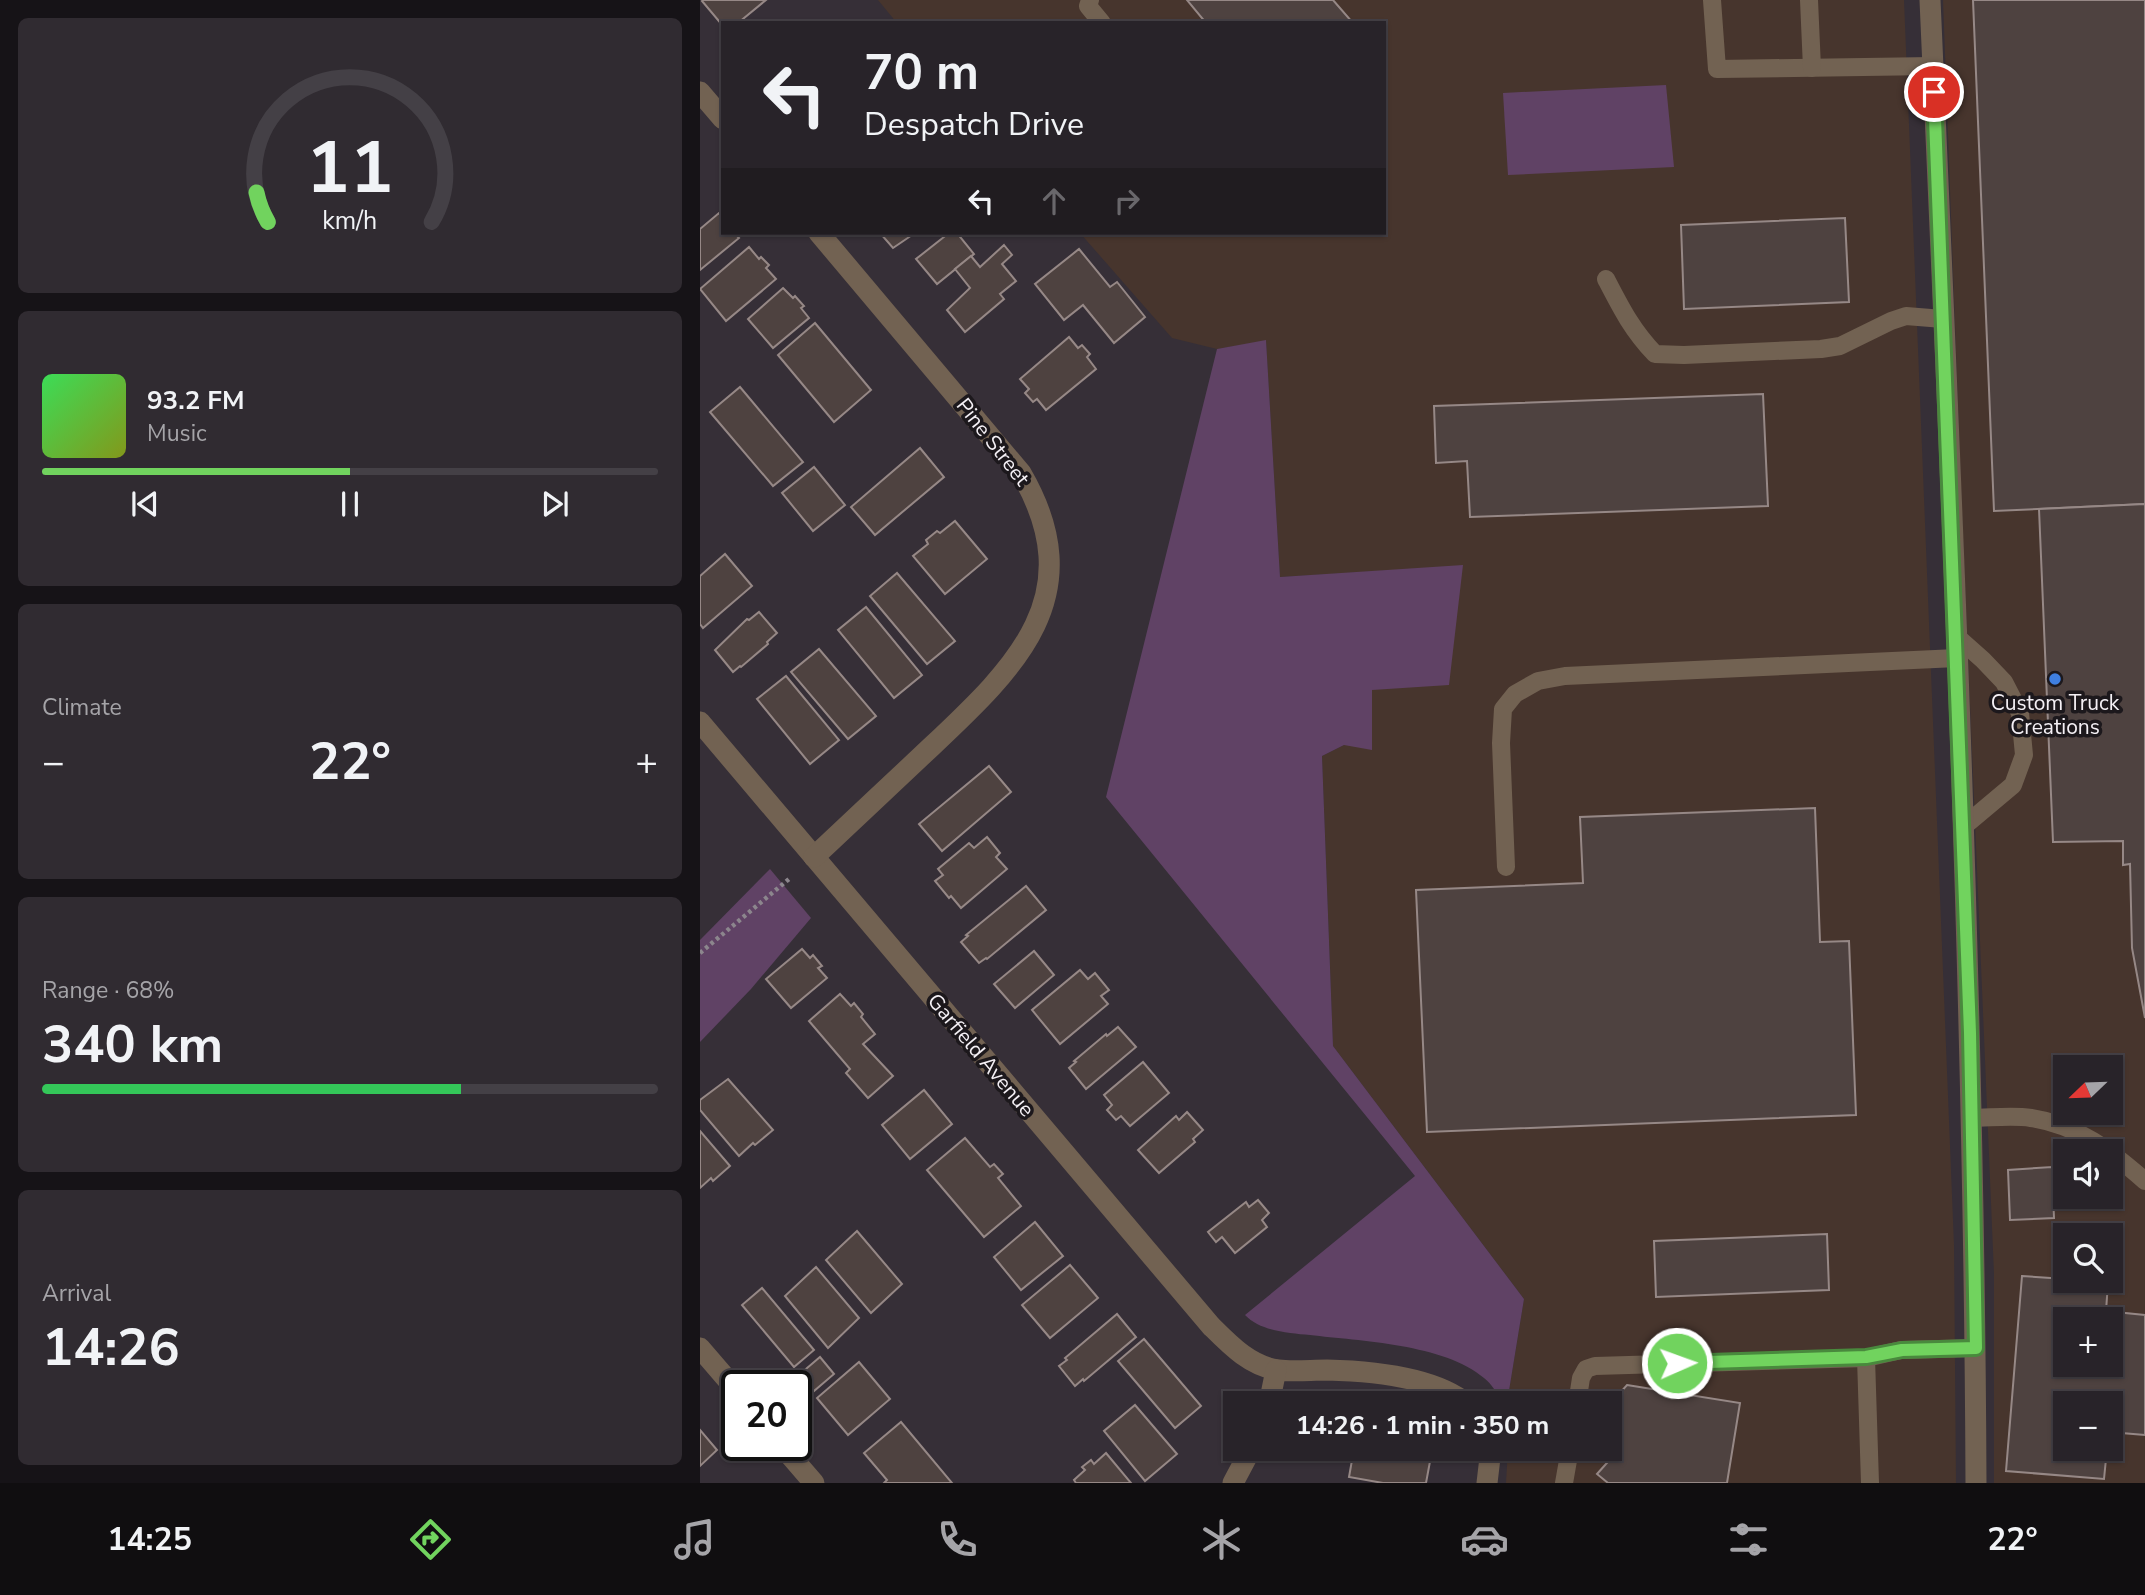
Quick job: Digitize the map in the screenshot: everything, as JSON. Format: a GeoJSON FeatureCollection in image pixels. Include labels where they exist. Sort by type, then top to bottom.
{"type":"FeatureCollection","features":[{"type":"Feature","properties":{"kind":"street"},"geometry":{"type":"LineString","coordinates":[[1930,0],[1970,1033],[1976,1483]]}},
{"type":"Feature","properties":{"kind":"street"},"geometry":{"type":"LineString","coordinates":[[700,92],[721,116]]}},
{"type":"Feature","properties":{"kind":"street","name":"Pine Street"},"geometry":{"type":"LineString","coordinates":[[814,857],[968,712],[1014,661],[1040,614],[1051,564],[1042,515],[1021,473],[821,235]]}},
{"type":"Feature","properties":{"kind":"street","name":"Garfield Avenue"},"geometry":{"type":"LineString","coordinates":[[700,722],[1211,1326],[1241,1355],[1276,1370]]}},
{"type":"Feature","properties":{"kind":"street"},"geometry":{"type":"LineString","coordinates":[[700,1348],[721,1372]]}},
{"type":"Feature","properties":{"kind":"street"},"geometry":{"type":"LineString","coordinates":[[1272,1391],[1276,1370],[1388,1375],[1444,1391]]}},
{"type":"Feature","properties":{"kind":"street"},"geometry":{"type":"LineString","coordinates":[[795,1461],[814,1483]]}},
{"type":"Feature","properties":{"kind":"street"},"geometry":{"type":"LineString","coordinates":[[1233,1483],[1245,1461]]}},
{"type":"Feature","properties":{"kind":"street"},"geometry":{"type":"LineString","coordinates":[[1487,1483],[1490,1461]]}},
{"type":"Feature","properties":{"kind":"lane"},"geometry":{"type":"LineString","coordinates":[[1090,0],[1087,6],[1100,21]]}},
{"type":"Feature","properties":{"kind":"lane"},"geometry":{"type":"LineString","coordinates":[[1712,0],[1717,69],[1933,66]]}},
{"type":"Feature","properties":{"kind":"lane"},"geometry":{"type":"LineString","coordinates":[[1809,0],[1812,68]]}},
{"type":"Feature","properties":{"kind":"lane"},"geometry":{"type":"LineString","coordinates":[[1606,279],[1637,335],[1655,354],[1821,349],[1840,346],[1906,316],[1943,319]]}},
{"type":"Feature","properties":{"kind":"lane"},"geometry":{"type":"LineString","coordinates":[[1956,636],[2004,682],[2020,713],[2024,755],[2013,785],[1963,827]]}},
{"type":"Feature","properties":{"kind":"lane"},"geometry":{"type":"LineString","coordinates":[[1506,867],[1503,709],[1515,694],[1538,681],[1564,676],[1957,658]]}},
{"type":"Feature","properties":{"kind":"lane"},"geometry":{"type":"LineString","coordinates":[[1971,1118],[2030,1117],[2067,1127],[2111,1151],[2145,1181]]}},
{"type":"Feature","properties":{"kind":"lane"},"geometry":{"type":"LineString","coordinates":[[1579,1391],[1586,1369],[1595,1366],[1866,1357],[1902,1350],[1976,1348]]}},
{"type":"Feature","properties":{"kind":"lane"},"geometry":{"type":"LineString","coordinates":[[1866,1357],[1870,1483]]}},
{"type":"Feature","properties":{"kind":"lane"},"geometry":{"type":"LineString","coordinates":[[1564,1483],[1568,1461]]}},
{"type":"Feature","properties":{"kind":"path"},"geometry":{"type":"LineString","coordinates":[[700,954],[789,878]]}},
{"type":"Feature","properties":{"kind":"shaded area"},"geometry":{"type":"Polygon","coordinates":[[[878,0],[1904,0],[1954,1245],[1956,1483],[1506,1483],[1507,1461],[1622,1461],[1622,1391],[1509,1391],[1524,1299],[1333,1046],[1322,756],[1344,745],[1372,690],[1463,566],[1280,577],[1266,341],[1217,349],[1172,338],[1082,235],[1386,235],[1386,21],[895,21],[878,0]]]}},
{"type":"Feature","properties":{"kind":"shaded area"},"geometry":{"type":"Polygon","coordinates":[[[1943,0],[2145,0],[2145,1483],[1994,1483],[1994,1274],[1943,0]]]}},
{"type":"Feature","properties":{"kind":"shaded area"},"geometry":{"type":"Polygon","coordinates":[[[1666,85],[1674,167],[1508,175],[1503,93],[1666,85]]]}},
{"type":"Feature","properties":{"kind":"shaded area"},"geometry":{"type":"Polygon","coordinates":[[[1266,340],[1280,577],[1463,565],[1449,685],[1372,690],[1372,750],[1344,745],[1322,756],[1333,1046],[1524,1299],[1509,1391],[1495,1391],[1484,1378],[1467,1367],[1425,1351],[1376,1342],[1275,1330],[1258,1325],[1245,1315],[1415,1176],[1106,797],[1217,349],[1266,340]]]}},
{"type":"Feature","properties":{"kind":"shaded area"},"geometry":{"type":"Polygon","coordinates":[[[770,869],[811,918],[751,989],[700,1042],[700,940],[770,869]]]}},
{"type":"Feature","properties":{"kind":"building"},"geometry":{"type":"Polygon","coordinates":[[[766,0],[740,21],[721,21],[721,24],[702,1],[766,0]]]}},
{"type":"Feature","properties":{"kind":"building"},"geometry":{"type":"Polygon","coordinates":[[[1187,0],[1333,0],[1351,21],[1204,21],[1187,0]]]}},
{"type":"Feature","properties":{"kind":"building"},"geometry":{"type":"Polygon","coordinates":[[[1973,0],[2145,0],[2145,504],[1994,511],[1973,0]]]}},
{"type":"Feature","properties":{"kind":"building"},"geometry":{"type":"Polygon","coordinates":[[[719,213],[721,235],[738,235],[739,238],[700,270],[700,229],[719,213]]]}},
{"type":"Feature","properties":{"kind":"building"},"geometry":{"type":"Polygon","coordinates":[[[1845,218],[1849,302],[1684,309],[1681,225],[1845,218]]]}},
{"type":"Feature","properties":{"kind":"building"},"geometry":{"type":"Polygon","coordinates":[[[882,235],[912,235],[893,248],[882,235]]]}},
{"type":"Feature","properties":{"kind":"building"},"geometry":{"type":"Polygon","coordinates":[[[946,235],[959,235],[974,254],[937,284],[916,259],[946,235]]]}},
{"type":"Feature","properties":{"kind":"building"},"geometry":{"type":"Polygon","coordinates":[[[1004,245],[1012,255],[1002,264],[1016,281],[1000,294],[1004,299],[965,332],[947,310],[970,288],[955,269],[971,256],[980,267],[1004,245]]]}},
{"type":"Feature","properties":{"kind":"building"},"geometry":{"type":"Polygon","coordinates":[[[749,247],[759,259],[761,257],[769,265],[766,268],[776,279],[726,321],[700,289],[749,247]]]}},
{"type":"Feature","properties":{"kind":"building"},"geometry":{"type":"Polygon","coordinates":[[[1079,249],[1110,287],[1117,282],[1145,317],[1114,343],[1083,305],[1064,320],[1035,284],[1079,249]]]}},
{"type":"Feature","properties":{"kind":"building"},"geometry":{"type":"Polygon","coordinates":[[[783,288],[804,306],[801,308],[809,318],[773,348],[748,319],[783,288]]]}},
{"type":"Feature","properties":{"kind":"building"},"geometry":{"type":"Polygon","coordinates":[[[815,323],[871,390],[834,422],[778,355],[815,323]]]}},
{"type":"Feature","properties":{"kind":"building"},"geometry":{"type":"Polygon","coordinates":[[[1069,337],[1078,348],[1082,345],[1090,354],[1087,357],[1096,369],[1046,410],[1037,399],[1033,402],[1025,393],[1029,389],[1020,379],[1069,337]]]}},
{"type":"Feature","properties":{"kind":"building"},"geometry":{"type":"Polygon","coordinates":[[[740,387],[803,462],[773,486],[710,412],[740,387]]]}},
{"type":"Feature","properties":{"kind":"building"},"geometry":{"type":"Polygon","coordinates":[[[1763,394],[1768,506],[1470,517],[1467,461],[1436,463],[1434,406],[1763,394]]]}},
{"type":"Feature","properties":{"kind":"building"},"geometry":{"type":"Polygon","coordinates":[[[920,448],[944,477],[875,535],[851,507],[920,448]]]}},
{"type":"Feature","properties":{"kind":"building"},"geometry":{"type":"Polygon","coordinates":[[[814,467],[845,505],[813,531],[782,493],[814,467]]]}},
{"type":"Feature","properties":{"kind":"building"},"geometry":{"type":"Polygon","coordinates":[[[2145,504],[2145,1018],[2132,948],[2130,864],[2123,865],[2123,841],[2053,842],[2039,509],[2145,504]]]}},
{"type":"Feature","properties":{"kind":"building"},"geometry":{"type":"Polygon","coordinates":[[[955,521],[987,559],[945,594],[913,556],[928,544],[926,540],[955,521]]]}},
{"type":"Feature","properties":{"kind":"building"},"geometry":{"type":"Polygon","coordinates":[[[725,554],[752,586],[703,628],[700,624],[700,576],[725,554]]]}},
{"type":"Feature","properties":{"kind":"building"},"geometry":{"type":"Polygon","coordinates":[[[897,573],[955,641],[927,664],[870,596],[897,573]]]}},
{"type":"Feature","properties":{"kind":"building"},"geometry":{"type":"Polygon","coordinates":[[[866,607],[922,675],[894,698],[838,630],[866,607]]]}},
{"type":"Feature","properties":{"kind":"building"},"geometry":{"type":"Polygon","coordinates":[[[759,612],[777,633],[768,644],[733,672],[715,650],[747,619],[759,612]]]}},
{"type":"Feature","properties":{"kind":"building"},"geometry":{"type":"Polygon","coordinates":[[[819,649],[876,716],[848,739],[791,672],[819,649]]]}},
{"type":"Feature","properties":{"kind":"building"},"geometry":{"type":"Polygon","coordinates":[[[786,676],[839,740],[810,764],[757,699],[786,676]]]}},
{"type":"Feature","properties":{"kind":"building"},"geometry":{"type":"Polygon","coordinates":[[[989,766],[1011,792],[942,851],[919,824],[989,766]]]}},
{"type":"Feature","properties":{"kind":"building"},"geometry":{"type":"Polygon","coordinates":[[[1815,808],[1820,942],[1849,941],[1856,1115],[1427,1132],[1416,890],[1583,883],[1580,817],[1815,808]]]}},
{"type":"Feature","properties":{"kind":"building"},"geometry":{"type":"Polygon","coordinates":[[[987,837],[1000,853],[996,857],[1007,869],[961,908],[935,881],[943,875],[938,869],[969,843],[974,848],[987,837]]]}},
{"type":"Feature","properties":{"kind":"building"},"geometry":{"type":"Polygon","coordinates":[[[1026,886],[1046,910],[979,963],[961,942],[1026,886]]]}},
{"type":"Feature","properties":{"kind":"building"},"geometry":{"type":"Polygon","coordinates":[[[802,949],[810,958],[813,955],[822,966],[818,968],[827,978],[791,1008],[766,979],[802,949]]]}},
{"type":"Feature","properties":{"kind":"building"},"geometry":{"type":"Polygon","coordinates":[[[1034,951],[1054,975],[1015,1008],[994,984],[1034,951]]]}},
{"type":"Feature","properties":{"kind":"building"},"geometry":{"type":"Polygon","coordinates":[[[1080,970],[1088,979],[1095,973],[1109,990],[1101,996],[1108,1004],[1060,1044],[1032,1010],[1080,970]]]}},
{"type":"Feature","properties":{"kind":"building"},"geometry":{"type":"Polygon","coordinates":[[[840,994],[851,1006],[854,1003],[863,1014],[861,1017],[875,1034],[863,1044],[893,1076],[868,1098],[846,1073],[850,1069],[809,1021],[840,994]]]}},
{"type":"Feature","properties":{"kind":"building"},"geometry":{"type":"Polygon","coordinates":[[[1118,1027],[1136,1047],[1086,1089],[1069,1068],[1106,1034],[1107,1036],[1118,1027]]]}},
{"type":"Feature","properties":{"kind":"building"},"geometry":{"type":"Polygon","coordinates":[[[1143,1062],[1169,1093],[1130,1126],[1121,1116],[1116,1120],[1107,1110],[1112,1105],[1104,1095],[1143,1062]]]}},
{"type":"Feature","properties":{"kind":"building"},"geometry":{"type":"Polygon","coordinates":[[[728,1079],[773,1130],[739,1156],[700,1110],[700,1100],[728,1079]]]}},
{"type":"Feature","properties":{"kind":"building"},"geometry":{"type":"Polygon","coordinates":[[[924,1090],[952,1124],[910,1159],[882,1125],[924,1090]]]}},
{"type":"Feature","properties":{"kind":"building"},"geometry":{"type":"Polygon","coordinates":[[[1187,1112],[1203,1130],[1193,1139],[1195,1142],[1159,1173],[1138,1150],[1176,1116],[1179,1120],[1187,1112]]]}},
{"type":"Feature","properties":{"kind":"building"},"geometry":{"type":"Polygon","coordinates":[[[700,1131],[730,1166],[700,1188],[700,1131]]]}},
{"type":"Feature","properties":{"kind":"building"},"geometry":{"type":"Polygon","coordinates":[[[965,1138],[990,1167],[994,1164],[1003,1174],[998,1178],[1021,1206],[984,1237],[927,1170],[965,1138]]]}},
{"type":"Feature","properties":{"kind":"building"},"geometry":{"type":"Polygon","coordinates":[[[2052,1167],[2054,1218],[2010,1220],[2008,1170],[2052,1167]]]}},
{"type":"Feature","properties":{"kind":"building"},"geometry":{"type":"Polygon","coordinates":[[[1258,1200],[1269,1213],[1262,1220],[1267,1227],[1235,1253],[1222,1237],[1216,1242],[1208,1232],[1246,1202],[1249,1207],[1258,1200]]]}},
{"type":"Feature","properties":{"kind":"building"},"geometry":{"type":"Polygon","coordinates":[[[1035,1222],[1063,1256],[1021,1290],[994,1257],[1035,1222]]]}},
{"type":"Feature","properties":{"kind":"building"},"geometry":{"type":"Polygon","coordinates":[[[857,1231],[902,1284],[871,1313],[826,1260],[857,1231]]]}},
{"type":"Feature","properties":{"kind":"building"},"geometry":{"type":"Polygon","coordinates":[[[1827,1234],[1829,1290],[1656,1297],[1654,1241],[1827,1234]]]}},
{"type":"Feature","properties":{"kind":"building"},"geometry":{"type":"Polygon","coordinates":[[[1070,1265],[1098,1298],[1050,1338],[1022,1305],[1070,1265]]]}},
{"type":"Feature","properties":{"kind":"building"},"geometry":{"type":"Polygon","coordinates":[[[816,1267],[859,1318],[828,1348],[785,1296],[816,1267]]]}},
{"type":"Feature","properties":{"kind":"building"},"geometry":{"type":"Polygon","coordinates":[[[2022,1276],[2053,1278],[2053,1293],[2107,1293],[2106,1307],[2053,1307],[2053,1377],[2123,1377],[2123,1313],[2145,1315],[2145,1435],[2123,1433],[2123,1391],[2053,1391],[2053,1461],[2106,1461],[2104,1479],[2006,1471],[2022,1276]]]}},
{"type":"Feature","properties":{"kind":"building"},"geometry":{"type":"Polygon","coordinates":[[[762,1288],[814,1350],[794,1367],[742,1305],[762,1288]]]}},
{"type":"Feature","properties":{"kind":"building"},"geometry":{"type":"Polygon","coordinates":[[[1117,1314],[1136,1337],[1075,1386],[1059,1366],[1117,1314]]]}},
{"type":"Feature","properties":{"kind":"building"},"geometry":{"type":"Polygon","coordinates":[[[1144,1339],[1201,1406],[1175,1428],[1118,1361],[1144,1339]]]}},
{"type":"Feature","properties":{"kind":"building"},"geometry":{"type":"Polygon","coordinates":[[[820,1357],[834,1374],[814,1391],[812,1370],[805,1370],[820,1357]]]}},
{"type":"Feature","properties":{"kind":"building"},"geometry":{"type":"Polygon","coordinates":[[[859,1362],[890,1399],[848,1435],[817,1398],[859,1362]]]}},
{"type":"Feature","properties":{"kind":"building"},"geometry":{"type":"Polygon","coordinates":[[[1627,1385],[1740,1403],[1727,1483],[1608,1483],[1597,1474],[1609,1461],[1622,1461],[1622,1391],[1627,1385]]]}},
{"type":"Feature","properties":{"kind":"building"},"geometry":{"type":"Polygon","coordinates":[[[1135,1405],[1177,1454],[1145,1481],[1104,1431],[1135,1405]]]}},
{"type":"Feature","properties":{"kind":"building"},"geometry":{"type":"Polygon","coordinates":[[[901,1422],[952,1483],[884,1483],[887,1480],[864,1453],[901,1422]]]}},
{"type":"Feature","properties":{"kind":"building"},"geometry":{"type":"Polygon","coordinates":[[[700,1430],[717,1450],[700,1466],[700,1430]]]}},
{"type":"Feature","properties":{"kind":"building"},"geometry":{"type":"Polygon","coordinates":[[[1106,1453],[1131,1483],[1076,1483],[1074,1480],[1085,1470],[1082,1467],[1091,1460],[1094,1464],[1106,1453]]]}},
{"type":"Feature","properties":{"kind":"building"},"geometry":{"type":"Polygon","coordinates":[[[1352,1461],[1430,1461],[1426,1483],[1383,1483],[1349,1477],[1352,1461]]]}},
{"type":"Feature","properties":{"kind":"place","name":"Custom Truck Creations"},"geometry":{"type":"Point","coordinates":[2055,679]}},
{"type":"Feature","properties":{"kind":"route"},"geometry":{"type":"LineString","coordinates":[[1677,1363],[1866,1357],[1902,1350],[1976,1348],[1970,1033],[1934,92]]}}]}
